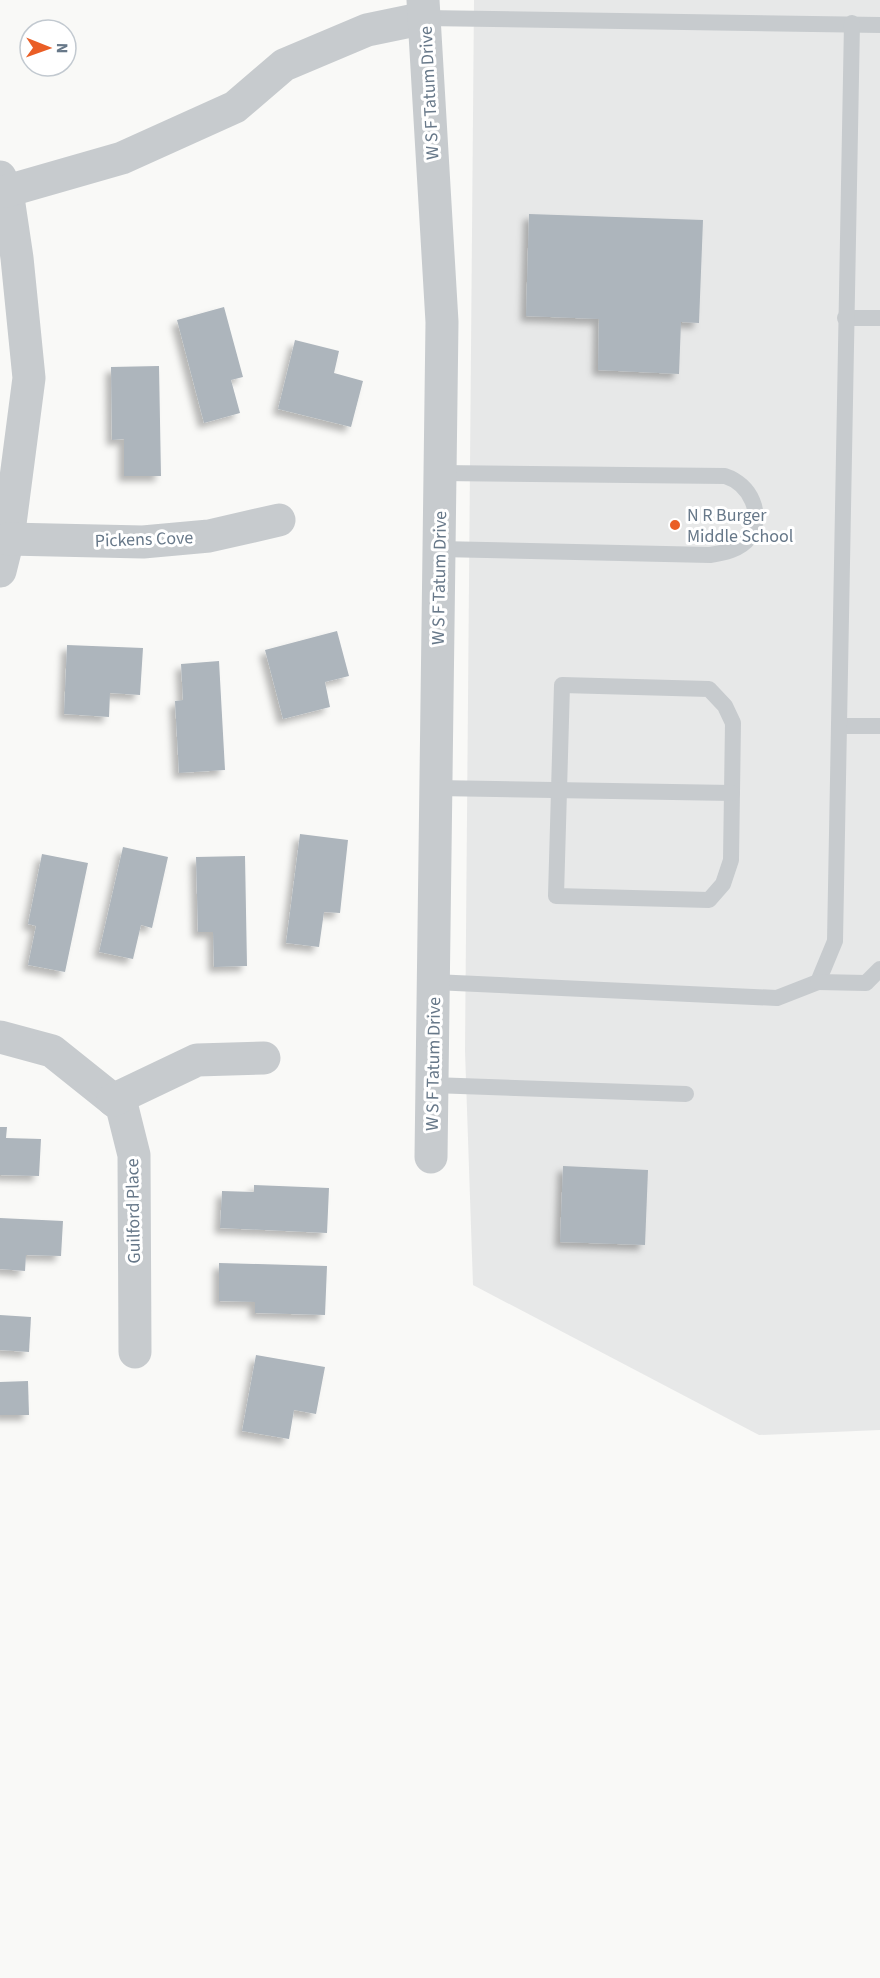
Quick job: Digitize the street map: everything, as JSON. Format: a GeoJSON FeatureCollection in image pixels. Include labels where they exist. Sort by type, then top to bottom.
{"type":"FeatureCollection","features":[{"type":"Feature","properties":{"kind":"street"},"geometry":{"type":"LineString","coordinates":[[0,571],[8,539],[29,378],[3,184],[122,158],[235,107],[284,65],[424,9]]}},
{"type":"Feature","properties":{"kind":"street","name":"W S F Tatum Drive"},"geometry":{"type":"LineString","coordinates":[[424,9],[442,322],[431,1157]]}},
{"type":"Feature","properties":{"kind":"street","name":"Pickens Cove"},"geometry":{"type":"LineString","coordinates":[[8,539],[143,542],[209,536],[279,520]]}},
{"type":"Feature","properties":{"kind":"street","name":"Guilford Place"},"geometry":{"type":"LineString","coordinates":[[0,1037],[52,1051],[122,1107],[134,1155],[135,1352]]}},
{"type":"Feature","properties":{"kind":"street"},"geometry":{"type":"LineString","coordinates":[[113,1100],[197,1060],[264,1058]]}},
{"type":"Feature","properties":{"kind":"lane"},"geometry":{"type":"LineString","coordinates":[[424,9],[880,25]]}},
{"type":"Feature","properties":{"kind":"lane"},"geometry":{"type":"LineString","coordinates":[[818,982],[836,941],[845,318],[852,23]]}},
{"type":"Feature","properties":{"kind":"lane"},"geometry":{"type":"LineString","coordinates":[[845,318],[880,318]]}},
{"type":"Feature","properties":{"kind":"lane"},"geometry":{"type":"LineString","coordinates":[[439,549],[710,555],[724,553],[740,546],[749,537],[754,516],[752,497],[745,486],[725,476],[440,472]]}},
{"type":"Feature","properties":{"kind":"lane"},"geometry":{"type":"LineString","coordinates":[[562,685],[709,689],[725,706],[733,723],[732,793],[731,860],[723,884],[709,900],[556,896],[562,685]]}},
{"type":"Feature","properties":{"kind":"lane"},"geometry":{"type":"LineString","coordinates":[[839,726],[880,726]]}},
{"type":"Feature","properties":{"kind":"lane"},"geometry":{"type":"LineString","coordinates":[[436,788],[732,793]]}},
{"type":"Feature","properties":{"kind":"lane"},"geometry":{"type":"LineString","coordinates":[[434,982],[777,998],[818,982],[866,983],[880,969]]}},
{"type":"Feature","properties":{"kind":"lane"},"geometry":{"type":"LineString","coordinates":[[432,1085],[686,1094]]}},
{"type":"Feature","properties":{"kind":"shaded area","name":"N R Burger Middle School"},"geometry":{"type":"Polygon","coordinates":[[[474,0],[880,0],[880,1430],[759,1435],[473,1285],[465,1051],[474,0]]]}},
{"type":"Feature","properties":{"kind":"building"},"geometry":{"type":"Polygon","coordinates":[[[529,214],[703,220],[699,323],[681,322],[679,374],[598,370],[599,319],[526,316],[529,214]]]}},
{"type":"Feature","properties":{"kind":"building"},"geometry":{"type":"Polygon","coordinates":[[[224,307],[243,377],[231,380],[240,413],[204,423],[177,320],[224,307]]]}},
{"type":"Feature","properties":{"kind":"building"},"geometry":{"type":"Polygon","coordinates":[[[295,340],[339,351],[334,373],[363,381],[351,427],[278,409],[295,340]]]}},
{"type":"Feature","properties":{"kind":"building"},"geometry":{"type":"Polygon","coordinates":[[[159,366],[161,476],[124,476],[124,439],[112,440],[111,367],[159,366]]]}},
{"type":"Feature","properties":{"kind":"building"},"geometry":{"type":"Polygon","coordinates":[[[337,631],[349,676],[325,682],[330,707],[283,719],[265,650],[337,631]]]}},
{"type":"Feature","properties":{"kind":"building"},"geometry":{"type":"Polygon","coordinates":[[[67,645],[143,648],[140,695],[110,693],[109,717],[64,714],[67,645]]]}},
{"type":"Feature","properties":{"kind":"building"},"geometry":{"type":"Polygon","coordinates":[[[219,661],[225,770],[179,773],[175,701],[183,700],[181,664],[219,661]]]}},
{"type":"Feature","properties":{"kind":"building"},"geometry":{"type":"Polygon","coordinates":[[[300,834],[348,840],[340,913],[324,912],[319,947],[286,943],[300,834]]]}},
{"type":"Feature","properties":{"kind":"building"},"geometry":{"type":"Polygon","coordinates":[[[123,847],[168,857],[152,928],[141,925],[133,959],[99,952],[123,847]]]}},
{"type":"Feature","properties":{"kind":"building"},"geometry":{"type":"Polygon","coordinates":[[[42,854],[88,863],[65,972],[28,965],[36,926],[28,924],[42,854]]]}},
{"type":"Feature","properties":{"kind":"building"},"geometry":{"type":"Polygon","coordinates":[[[245,856],[247,966],[214,967],[213,932],[198,932],[196,857],[245,856]]]}},
{"type":"Feature","properties":{"kind":"building"},"geometry":{"type":"Polygon","coordinates":[[[0,1127],[7,1127],[6,1138],[41,1139],[39,1176],[0,1175],[0,1127]]]}},
{"type":"Feature","properties":{"kind":"building"},"geometry":{"type":"Polygon","coordinates":[[[563,1166],[648,1170],[645,1245],[560,1242],[563,1166]]]}},
{"type":"Feature","properties":{"kind":"building"},"geometry":{"type":"Polygon","coordinates":[[[254,1185],[329,1188],[327,1233],[220,1228],[222,1191],[254,1192],[254,1185]]]}},
{"type":"Feature","properties":{"kind":"building"},"geometry":{"type":"Polygon","coordinates":[[[0,1218],[63,1221],[61,1256],[26,1255],[25,1271],[0,1269],[0,1218]]]}},
{"type":"Feature","properties":{"kind":"building"},"geometry":{"type":"Polygon","coordinates":[[[219,1263],[327,1266],[325,1315],[255,1313],[255,1302],[219,1301],[219,1263]]]}},
{"type":"Feature","properties":{"kind":"building"},"geometry":{"type":"Polygon","coordinates":[[[0,1315],[31,1317],[29,1352],[0,1350],[0,1315]]]}},
{"type":"Feature","properties":{"kind":"building"},"geometry":{"type":"Polygon","coordinates":[[[256,1355],[325,1367],[316,1414],[294,1410],[289,1439],[242,1431],[256,1355]]]}},
{"type":"Feature","properties":{"kind":"building"},"geometry":{"type":"Polygon","coordinates":[[[28,1381],[29,1415],[0,1415],[0,1382],[28,1381]]]}},
{"type":"Feature","properties":{"kind":"place","name":"N R Burger Middle School"},"geometry":{"type":"Point","coordinates":[675,525]}}]}
